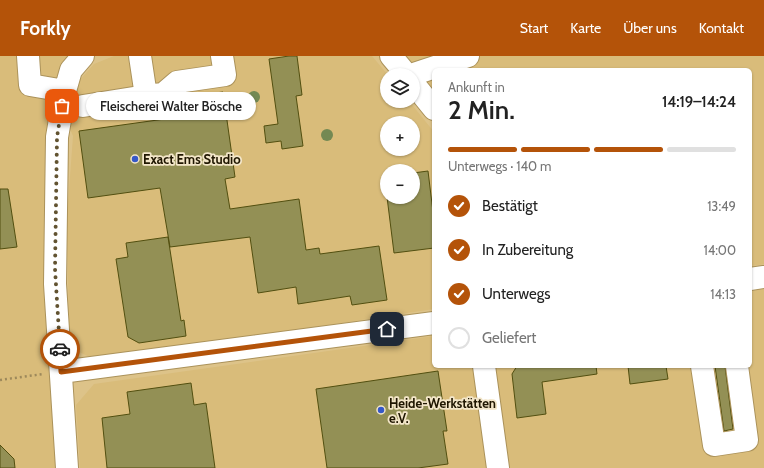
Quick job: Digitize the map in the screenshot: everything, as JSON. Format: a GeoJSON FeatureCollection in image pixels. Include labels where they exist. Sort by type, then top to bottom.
{"type":"FeatureCollection","features":[{"type":"Feature","properties":{"kind":"street"},"geometry":{"type":"LineString","coordinates":[[28,56],[30,85],[65,91]]}},
{"type":"Feature","properties":{"kind":"street"},"geometry":{"type":"LineString","coordinates":[[67,468],[55,284],[57,137],[65,91],[71,70],[83,56]]}},
{"type":"Feature","properties":{"kind":"street"},"geometry":{"type":"LineString","coordinates":[[140,56],[146,96]]}},
{"type":"Feature","properties":{"kind":"street"},"geometry":{"type":"LineString","coordinates":[[83,106],[162,94],[177,82],[225,75],[222,56]]}},
{"type":"Feature","properties":{"kind":"street"},"geometry":{"type":"LineString","coordinates":[[391,56],[408,68]]}},
{"type":"Feature","properties":{"kind":"street"},"geometry":{"type":"LineString","coordinates":[[420,70],[468,56]]}},
{"type":"Feature","properties":{"kind":"street"},"geometry":{"type":"LineString","coordinates":[[420,83],[432,105]]}},
{"type":"Feature","properties":{"kind":"street"},"geometry":{"type":"LineString","coordinates":[[752,279],[764,277]]}},
{"type":"Feature","properties":{"kind":"street"},"geometry":{"type":"LineString","coordinates":[[61,372],[432,323]]}},
{"type":"Feature","properties":{"kind":"street"},"geometry":{"type":"LineString","coordinates":[[484,368],[498,468]]}},
{"type":"Feature","properties":{"kind":"street"},"geometry":{"type":"LineString","coordinates":[[702,368],[714,445],[747,440],[737,368]]}},
{"type":"Feature","properties":{"kind":"path"},"geometry":{"type":"LineString","coordinates":[[0,380],[61,372]]}},
{"type":"Feature","properties":{"kind":"shaded area"},"geometry":{"type":"Polygon","coordinates":[[[0,56],[73,56],[59,73],[57,468],[0,468],[0,56]]]}},
{"type":"Feature","properties":{"kind":"shaded area"},"geometry":{"type":"Polygon","coordinates":[[[114,56],[372,56],[382,68],[380,68],[380,108],[415,108],[432,130],[432,309],[96,360],[77,351],[69,335],[67,217],[73,136],[69,127],[77,83],[94,64],[114,56]]]}},
{"type":"Feature","properties":{"kind":"shaded area"},"geometry":{"type":"Polygon","coordinates":[[[397,56],[764,56],[764,264],[752,266],[752,68],[432,68],[432,95],[420,81],[420,68],[408,68],[397,56]]]}},
{"type":"Feature","properties":{"kind":"shaded area"},"geometry":{"type":"Polygon","coordinates":[[[764,289],[764,468],[80,468],[76,405],[94,384],[432,336],[432,368],[752,368],[752,291],[764,289]]]}},
{"type":"Feature","properties":{"kind":"building"},"geometry":{"type":"Polygon","coordinates":[[[297,56],[302,95],[296,96],[303,146],[282,149],[281,141],[266,143],[264,126],[278,124],[269,59],[297,56]]]}},
{"type":"Feature","properties":{"kind":"building"},"geometry":{"type":"Polygon","coordinates":[[[223,92],[235,177],[225,179],[230,209],[299,199],[306,250],[319,248],[320,254],[379,246],[387,300],[352,305],[350,296],[298,304],[296,287],[258,293],[250,237],[170,247],[160,188],[88,198],[79,131],[179,117],[177,98],[223,92]]]}},
{"type":"Feature","properties":{"kind":"building"},"geometry":{"type":"Polygon","coordinates":[[[428,171],[432,204],[432,248],[394,253],[388,204],[420,204],[420,172],[428,171]]]}},
{"type":"Feature","properties":{"kind":"building"},"geometry":{"type":"Polygon","coordinates":[[[0,189],[8,189],[17,247],[0,249],[0,189]]]}},
{"type":"Feature","properties":{"kind":"building"},"geometry":{"type":"Polygon","coordinates":[[[168,237],[181,321],[184,320],[186,336],[139,343],[128,337],[116,259],[128,257],[126,243],[168,237]]]}},
{"type":"Feature","properties":{"kind":"building"},"geometry":{"type":"Polygon","coordinates":[[[516,368],[596,368],[597,374],[542,382],[546,414],[517,418],[512,374],[516,368]]]}},
{"type":"Feature","properties":{"kind":"building"},"geometry":{"type":"Polygon","coordinates":[[[628,368],[666,368],[668,379],[630,384],[628,368]]]}},
{"type":"Feature","properties":{"kind":"building"},"geometry":{"type":"Polygon","coordinates":[[[715,368],[725,368],[733,429],[724,431],[715,368]]]}},
{"type":"Feature","properties":{"kind":"building","name":"Heide-Werkstätten e.V."},"geometry":{"type":"Polygon","coordinates":[[[438,371],[447,431],[443,431],[448,464],[418,468],[327,468],[316,389],[438,371]]]}},
{"type":"Feature","properties":{"kind":"building"},"geometry":{"type":"Polygon","coordinates":[[[191,383],[194,405],[206,403],[215,468],[107,468],[102,418],[130,414],[127,392],[191,383]]]}},
{"type":"Feature","properties":{"kind":"building"},"geometry":{"type":"Polygon","coordinates":[[[0,445],[14,459],[15,468],[0,468],[0,445]]]}},
{"type":"Feature","properties":{"kind":"way so far"},"geometry":{"type":"LineString","coordinates":[[60,349],[55,269],[57,137],[62,106]]}},
{"type":"Feature","properties":{"kind":"place","name":"Fleischerei Walter Bösche"},"geometry":{"type":"Point","coordinates":[62,106]}},
{"type":"Feature","properties":{"kind":"place","name":"Exact Ems Studio"},"geometry":{"type":"Point","coordinates":[135,159]}},
{"type":"Feature","properties":{"kind":"place","name":"Heide-Werkstätten e.V."},"geometry":{"type":"Point","coordinates":[381,410]}},
{"type":"Feature","properties":{"kind":"route"},"geometry":{"type":"LineString","coordinates":[[60,349],[61,372],[387,329]]}}]}
